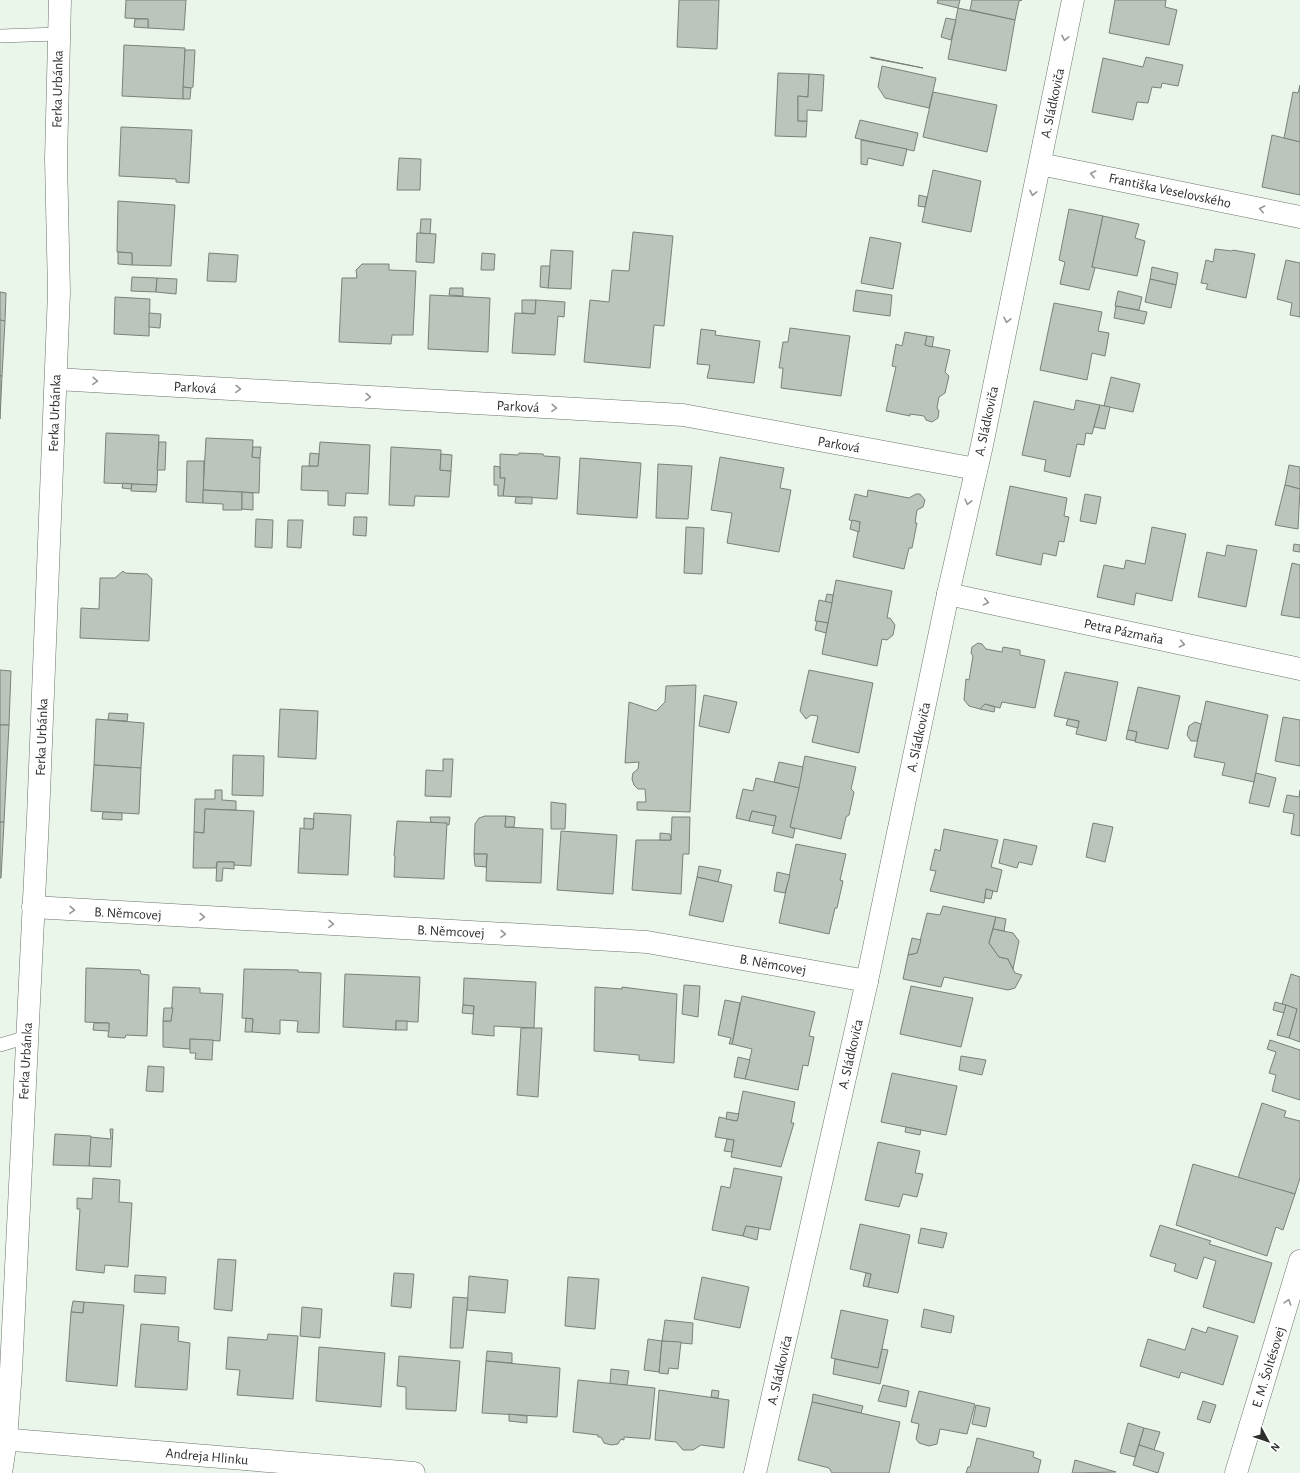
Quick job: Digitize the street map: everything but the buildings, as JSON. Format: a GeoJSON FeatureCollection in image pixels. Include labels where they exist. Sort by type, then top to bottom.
{"type":"FeatureCollection","features":[{"type":"Feature","properties":{"kind":"street","name":"Ferka Urbánka"},"geometry":{"type":"LineString","coordinates":[[0,1473],[33,907],[56,378],[59,292],[56,159],[60,0]]}},
{"type":"Feature","properties":{"kind":"street","name":"A. Sládkoviča"},"geometry":{"type":"LineString","coordinates":[[755,1473],[867,981],[948,594],[976,469],[1073,0]]}},
{"type":"Feature","properties":{"kind":"street","name":"Františka Veselovského"},"geometry":{"type":"LineString","coordinates":[[1040,164],[1300,217]]}},
{"type":"Feature","properties":{"kind":"street","name":"Parková"},"geometry":{"type":"LineString","coordinates":[[56,378],[683,415],[976,469]]}},
{"type":"Feature","properties":{"kind":"street","name":"Petra Pázmaňa"},"geometry":{"type":"LineString","coordinates":[[948,594],[1300,669]]}},
{"type":"Feature","properties":{"kind":"street","name":"B. Němcovej"},"geometry":{"type":"LineString","coordinates":[[33,907],[647,942],[867,981]]}},
{"type":"Feature","properties":{"kind":"street","name":"E. M. Šoltésovej"},"geometry":{"type":"LineString","coordinates":[[1236,1473],[1300,1261]]}},
{"type":"Feature","properties":{"kind":"street","name":"Andreja Hlinku"},"geometry":{"type":"LineString","coordinates":[[3,1439],[414,1473]]}},
{"type":"Feature","properties":{"kind":"lane"},"geometry":{"type":"LineString","coordinates":[[0,36],[58,34]]}},
{"type":"Feature","properties":{"kind":"lane"},"geometry":{"type":"LineString","coordinates":[[0,1045],[26,1037]]}}]}
